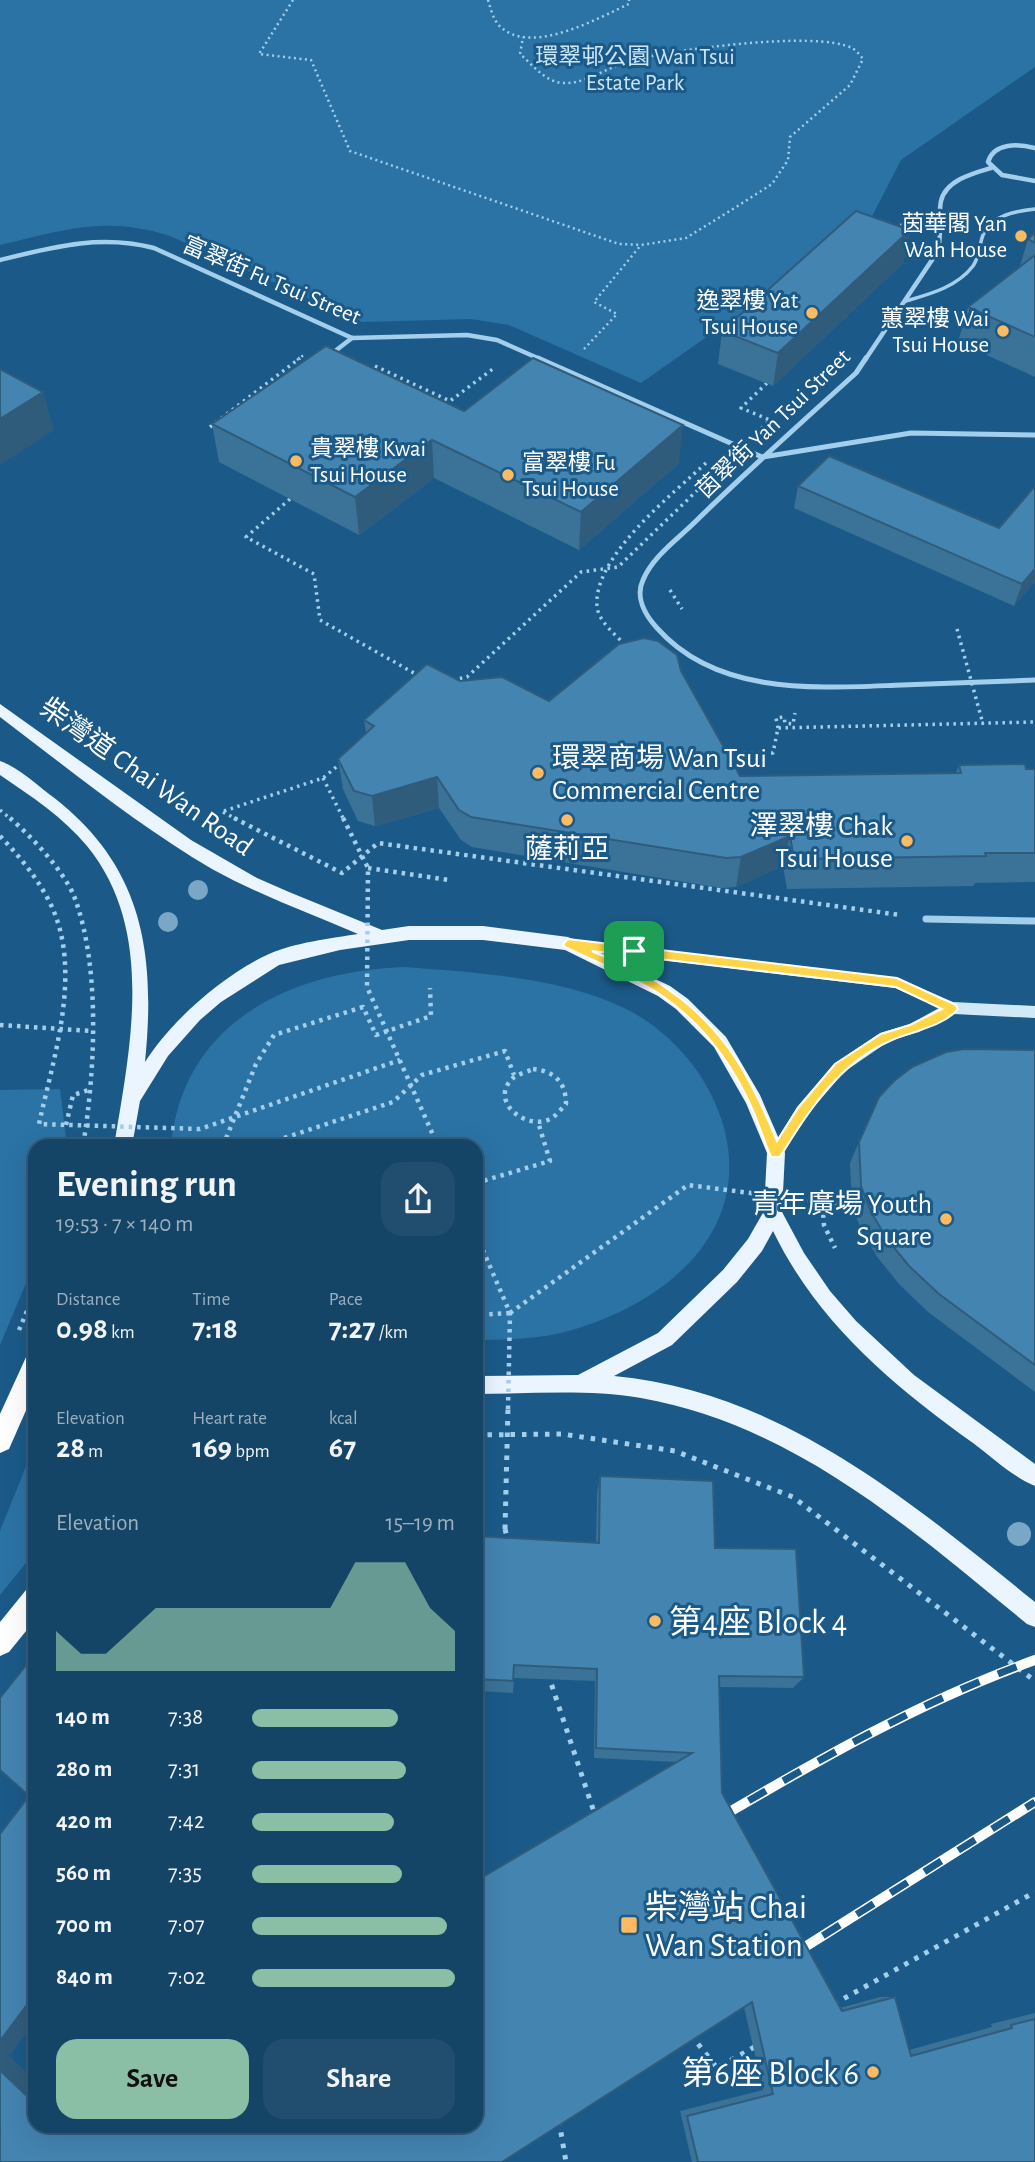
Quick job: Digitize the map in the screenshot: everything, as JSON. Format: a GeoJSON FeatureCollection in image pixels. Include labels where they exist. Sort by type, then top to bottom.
{"type":"FeatureCollection","features":[{"type":"Feature","properties":{"kind":"highway"},"geometry":{"type":"LineString","coordinates":[[0,1441],[28,1379]]}},
{"type":"Feature","properties":{"kind":"highway"},"geometry":{"type":"LineString","coordinates":[[0,1643],[28,1609]]}},
{"type":"Feature","properties":{"kind":"main road","name":"柴灣道 Chai Wan Road"},"geometry":{"type":"LineString","coordinates":[[0,709],[185,843],[250,881],[379,936]]}},
{"type":"Feature","properties":{"kind":"main road","name":"柴灣道 Chai Wan Road"},"geometry":{"type":"LineString","coordinates":[[0,767],[44,798],[95,846],[127,903],[138,940],[141,976],[133,1097],[124,1139]]}},
{"type":"Feature","properties":{"kind":"main road","name":"柴灣道 Chai Wan Road"},"geometry":{"type":"LineString","coordinates":[[133,1097],[162,1051],[194,1015],[242,978],[274,959],[379,936],[409,933],[484,933],[568,944],[664,991],[720,1042],[754,1100],[776,1153],[773,1212],[755,1245],[730,1276],[665,1339],[580,1384]]}},
{"type":"Feature","properties":{"kind":"main road"},"geometry":{"type":"LineString","coordinates":[[773,1212],[801,1266],[844,1321],[908,1382],[1035,1476]]}},
{"type":"Feature","properties":{"kind":"main road","name":"柴灣道 Chai Wan Road"},"geometry":{"type":"LineString","coordinates":[[483,1385],[580,1384],[659,1393],[762,1426],[849,1474],[918,1522],[1035,1616]]}},
{"type":"Feature","properties":{"kind":"street"},"geometry":{"type":"LineString","coordinates":[[1035,148],[999,148],[989,157],[991,168],[1008,178],[1035,181]]}},
{"type":"Feature","properties":{"kind":"street","name":"茵翠街 Yan Tsui Street"},"geometry":{"type":"LineString","coordinates":[[991,168],[968,175],[950,186],[941,200],[942,234],[938,251],[856,373],[762,457],[651,565],[640,587],[640,604],[655,627],[692,655],[731,675],[810,688],[1035,680]]}},
{"type":"Feature","properties":{"kind":"street","name":"富翠街 Fu Tsui Street"},"geometry":{"type":"LineString","coordinates":[[0,260],[100,238],[130,240],[154,248],[352,338],[467,335],[497,340],[762,457]]}},
{"type":"Feature","properties":{"kind":"street"},"geometry":{"type":"LineString","coordinates":[[292,383],[352,338]]}},
{"type":"Feature","properties":{"kind":"street"},"geometry":{"type":"LineString","coordinates":[[762,457],[911,433],[1035,435]]}},
{"type":"Feature","properties":{"kind":"street"},"geometry":{"type":"LineString","coordinates":[[926,919],[1035,921]]}},
{"type":"Feature","properties":{"kind":"street"},"geometry":{"type":"LineString","coordinates":[[568,944],[897,982],[952,1009],[1035,1012]]}},
{"type":"Feature","properties":{"kind":"street"},"geometry":{"type":"LineString","coordinates":[[776,1153],[802,1111],[839,1068],[885,1037],[914,1028],[952,1009]]}},
{"type":"Feature","properties":{"kind":"lane"},"geometry":{"type":"LineString","coordinates":[[906,301],[936,292],[959,280],[975,264],[984,233],[993,222],[1009,214],[1035,209]]}},
{"type":"Feature","properties":{"kind":"path"},"geometry":{"type":"LineString","coordinates":[[293,0],[258,54],[311,60],[350,151],[594,238],[619,244],[641,245],[685,237],[772,184],[788,160],[790,137],[850,85],[863,59],[853,49],[830,43],[782,43],[698,49],[628,61],[574,81],[552,80],[520,54],[523,37]]}},
{"type":"Feature","properties":{"kind":"path"},"geometry":{"type":"LineString","coordinates":[[488,0],[496,22],[504,32],[523,37],[545,37],[563,32],[629,4],[629,0]]}},
{"type":"Feature","properties":{"kind":"path"},"geometry":{"type":"LineString","coordinates":[[583,351],[617,314],[594,302],[641,245]]}},
{"type":"Feature","properties":{"kind":"path"},"geometry":{"type":"LineString","coordinates":[[210,427],[313,348]]}},
{"type":"Feature","properties":{"kind":"path"},"geometry":{"type":"LineString","coordinates":[[366,362],[450,401],[503,361]]}},
{"type":"Feature","properties":{"kind":"path"},"geometry":{"type":"LineString","coordinates":[[276,376],[292,383]]}},
{"type":"Feature","properties":{"kind":"path"},"geometry":{"type":"LineString","coordinates":[[446,682],[467,677],[581,572],[618,567],[769,420],[741,408],[767,383]]}},
{"type":"Feature","properties":{"kind":"path"},"geometry":{"type":"LineString","coordinates":[[629,649],[611,630],[597,607],[598,583],[614,555],[715,454]]}},
{"type":"Feature","properties":{"kind":"path"},"geometry":{"type":"LineString","coordinates":[[290,499],[246,537],[314,574],[320,620],[424,678]]}},
{"type":"Feature","properties":{"kind":"path"},"geometry":{"type":"LineString","coordinates":[[667,585],[685,614]]}},
{"type":"Feature","properties":{"kind":"path"},"geometry":{"type":"LineString","coordinates":[[957,629],[983,724]]}},
{"type":"Feature","properties":{"kind":"path"},"geometry":{"type":"LineString","coordinates":[[954,656],[967,656]]}},
{"type":"Feature","properties":{"kind":"path"},"geometry":{"type":"LineString","coordinates":[[965,708],[979,707]]}},
{"type":"Feature","properties":{"kind":"path"},"geometry":{"type":"LineString","coordinates":[[783,711],[807,713]]}},
{"type":"Feature","properties":{"kind":"path"},"geometry":{"type":"LineString","coordinates":[[719,754],[773,753],[778,728],[776,718],[784,717],[785,723],[793,724],[796,713]]}},
{"type":"Feature","properties":{"kind":"path"},"geometry":{"type":"LineString","coordinates":[[778,728],[1035,722]]}},
{"type":"Feature","properties":{"kind":"path"},"geometry":{"type":"LineString","coordinates":[[344,761],[323,778],[223,811],[342,873],[378,843],[926,919]]}},
{"type":"Feature","properties":{"kind":"path"},"geometry":{"type":"LineString","coordinates":[[323,778],[368,869],[367,987],[435,1139]]}},
{"type":"Feature","properties":{"kind":"path"},"geometry":{"type":"LineString","coordinates":[[0,810],[34,838],[74,894],[87,946],[91,1031],[92,1089],[84,1139]]}},
{"type":"Feature","properties":{"kind":"path"},"geometry":{"type":"LineString","coordinates":[[0,836],[18,852],[44,887],[61,931],[64,994],[39,1124],[200,1129],[400,1060]]}},
{"type":"Feature","properties":{"kind":"path"},"geometry":{"type":"LineString","coordinates":[[368,869],[449,880]]}},
{"type":"Feature","properties":{"kind":"path"},"geometry":{"type":"LineString","coordinates":[[226,1139],[256,1064],[274,1035],[363,1007],[376,1035],[431,1016],[430,988]]}},
{"type":"Feature","properties":{"kind":"path"},"geometry":{"type":"LineString","coordinates":[[0,1025],[91,1031]]}},
{"type":"Feature","properties":{"kind":"path"},"geometry":{"type":"LineString","coordinates":[[281,1139],[393,1102],[422,1075],[505,1051],[514,1076]]}},
{"type":"Feature","properties":{"kind":"path"},"geometry":{"type":"LineString","coordinates":[[543,1070],[553,1073],[565,1087],[566,1104],[561,1112],[544,1122],[538,1122],[523,1121],[508,1108],[504,1100],[504,1091],[514,1076],[523,1071],[543,1070]]}},
{"type":"Feature","properties":{"kind":"path"},"geometry":{"type":"LineString","coordinates":[[66,1125],[73,1094],[92,1089]]}},
{"type":"Feature","properties":{"kind":"path"},"geometry":{"type":"LineString","coordinates":[[483,1181],[550,1161],[538,1122]]}},
{"type":"Feature","properties":{"kind":"path"},"geometry":{"type":"LineString","coordinates":[[483,1312],[510,1313],[688,1185],[852,1206],[865,1213]]}},
{"type":"Feature","properties":{"kind":"path"},"geometry":{"type":"LineString","coordinates":[[821,1189],[824,1225],[841,1261]]}},
{"type":"Feature","properties":{"kind":"path"},"geometry":{"type":"LineString","coordinates":[[483,1250],[510,1313],[505,1529],[512,1553]]}},
{"type":"Feature","properties":{"kind":"path"},"geometry":{"type":"LineString","coordinates":[[483,1434],[562,1434],[675,1451],[793,1497],[1035,1681]]}},
{"type":"Feature","properties":{"kind":"path"},"geometry":{"type":"LineString","coordinates":[[544,1662],[601,1828]]}},
{"type":"Feature","properties":{"kind":"path"},"geometry":{"type":"LineString","coordinates":[[584,1823],[596,1815]]}},
{"type":"Feature","properties":{"kind":"path"},"geometry":{"type":"LineString","coordinates":[[827,2007],[1035,1892]]}},
{"type":"Feature","properties":{"kind":"path"},"geometry":{"type":"LineString","coordinates":[[686,2023],[691,2035],[717,2068],[766,2041]]}},
{"type":"Feature","properties":{"kind":"path"},"geometry":{"type":"LineString","coordinates":[[680,2042],[691,2035]]}},
{"type":"Feature","properties":{"kind":"path"},"geometry":{"type":"LineString","coordinates":[[566,2162],[559,2119],[570,2112]]}},
{"type":"Feature","properties":{"kind":"green space","name":"環翠邨公園 Wan Tsui Estate Park"},"geometry":{"type":"Polygon","coordinates":[[[0,0],[1035,0],[1035,67],[901,160],[868,224],[641,383],[509,325],[471,319],[362,322],[170,236],[147,230],[125,226],[85,227],[0,245],[0,0]]]}},
{"type":"Feature","properties":{"kind":"green space"},"geometry":{"type":"Polygon","coordinates":[[[405,967],[496,975],[559,986],[617,1005],[642,1018],[669,1039],[691,1063],[709,1090],[722,1121],[729,1162],[726,1198],[713,1231],[692,1260],[665,1285],[633,1305],[598,1321],[540,1337],[483,1340],[483,1139],[172,1139],[180,1102],[197,1065],[221,1035],[250,1011],[285,992],[323,979],[363,971],[405,967]]]}},
{"type":"Feature","properties":{"kind":"green space"},"geometry":{"type":"Polygon","coordinates":[[[60,1089],[66,1139],[28,1139],[28,1279],[0,1345],[0,1090],[60,1089]]]}},
{"type":"Feature","properties":{"kind":"green space"},"geometry":{"type":"Polygon","coordinates":[[[28,1461],[28,1561],[0,1595],[0,1531],[28,1461]]]}},
{"type":"Feature","properties":{"kind":"building"},"geometry":{"type":"Polygon","coordinates":[[[856,211],[910,230],[778,353],[722,331],[856,211]]]}},
{"type":"Feature","properties":{"kind":"building"},"geometry":{"type":"Polygon","coordinates":[[[1035,233],[1035,243],[1028,239],[1035,233]]]}},
{"type":"Feature","properties":{"kind":"building"},"geometry":{"type":"Polygon","coordinates":[[[1035,255],[1035,337],[968,307],[1035,255]]]}},
{"type":"Feature","properties":{"kind":"building"},"geometry":{"type":"Polygon","coordinates":[[[326,346],[464,411],[533,358],[683,425],[581,512],[432,440],[355,497],[212,424],[326,346]]]}},
{"type":"Feature","properties":{"kind":"building"},"geometry":{"type":"Polygon","coordinates":[[[0,369],[43,392],[0,419],[0,369]]]}},
{"type":"Feature","properties":{"kind":"building"},"geometry":{"type":"Polygon","coordinates":[[[829,456],[999,528],[1035,486],[1035,569],[1022,584],[798,486],[829,456]]]}},
{"type":"Feature","properties":{"kind":"building"},"geometry":{"type":"Polygon","coordinates":[[[644,638],[658,641],[677,655],[681,671],[740,776],[961,773],[959,765],[1025,764],[1026,769],[1035,769],[1035,853],[794,859],[790,836],[741,857],[726,858],[471,817],[459,810],[437,777],[372,796],[354,791],[338,759],[374,726],[364,720],[427,664],[460,681],[502,677],[549,701],[619,644],[644,638]]]}},
{"type":"Feature","properties":{"kind":"building","name":"青年廣場 Youth Square"},"geometry":{"type":"Polygon","coordinates":[[[964,1049],[1035,1050],[1035,1365],[939,1294],[909,1266],[887,1239],[871,1212],[861,1186],[859,1142],[879,1097],[912,1067],[946,1052],[964,1049]]]}},
{"type":"Feature","properties":{"kind":"building"},"geometry":{"type":"Polygon","coordinates":[[[600,1476],[713,1481],[715,1548],[796,1549],[804,1677],[719,1676],[722,1793],[842,2011],[895,1997],[911,2056],[1035,2019],[1035,2162],[698,2162],[687,2116],[773,2094],[752,2002],[502,2162],[0,2162],[0,2070],[28,2097],[28,2133],[483,2133],[483,1877],[692,1753],[596,1748],[597,1669],[514,1665],[513,1681],[483,1679],[483,1536],[599,1543],[600,1476]]]}},
{"type":"Feature","properties":{"kind":"building"},"geometry":{"type":"Polygon","coordinates":[[[28,1663],[28,1795],[0,1770],[0,1698],[28,1663]]]}},
{"type":"Feature","properties":{"kind":"building"},"geometry":{"type":"Polygon","coordinates":[[[28,1797],[28,2003],[0,2041],[0,1834],[28,1797]]]}},
{"type":"Feature","properties":{"kind":"railway"},"geometry":{"type":"LineString","coordinates":[[714,1821],[831,1754],[911,1713],[1035,1660]]}},
{"type":"Feature","properties":{"kind":"railway"},"geometry":{"type":"LineString","coordinates":[[789,1957],[1035,1802]]}},
{"type":"Feature","properties":{"kind":"place","name":"茵華閣 Yan Wah House"},"geometry":{"type":"Point","coordinates":[1021,236]}},
{"type":"Feature","properties":{"kind":"place","name":"逸翠樓 Yat Tsui House"},"geometry":{"type":"Point","coordinates":[812,313]}},
{"type":"Feature","properties":{"kind":"place","name":"蕙翠樓 Wai Tsui House"},"geometry":{"type":"Point","coordinates":[1003,331]}},
{"type":"Feature","properties":{"kind":"place","name":"貴翠樓 Kwai Tsui House"},"geometry":{"type":"Point","coordinates":[296,461]}},
{"type":"Feature","properties":{"kind":"place","name":"富翠樓 Fu Tsui House"},"geometry":{"type":"Point","coordinates":[508,475]}},
{"type":"Feature","properties":{"kind":"place","name":"環翠商場 Wan Tsui Commercial Centre"},"geometry":{"type":"Point","coordinates":[538,773]}},
{"type":"Feature","properties":{"kind":"place","name":"薩莉亞"},"geometry":{"type":"Point","coordinates":[567,820]}},
{"type":"Feature","properties":{"kind":"place","name":"澤翠樓 Chak Tsui House"},"geometry":{"type":"Point","coordinates":[907,841]}},
{"type":"Feature","properties":{"kind":"place","name":"青年廣場 Youth Square"},"geometry":{"type":"Point","coordinates":[946,1219]}},
{"type":"Feature","properties":{"kind":"place","name":"第4座 Block 4"},"geometry":{"type":"Point","coordinates":[655,1621]}},
{"type":"Feature","properties":{"kind":"place","name":"柴灣站 Chai Wan Station"},"geometry":{"type":"Point","coordinates":[629,1925]}},
{"type":"Feature","properties":{"kind":"place","name":"第6座 Block 6"},"geometry":{"type":"Point","coordinates":[873,2072]}},
{"type":"Feature","properties":{"kind":"route"},"geometry":{"type":"LineString","coordinates":[[568,944],[634,951],[897,982],[952,1009],[914,1028],[885,1037],[839,1068],[802,1111],[776,1153],[754,1100],[737,1068],[720,1042],[702,1023],[664,991],[568,944]]}}]}
